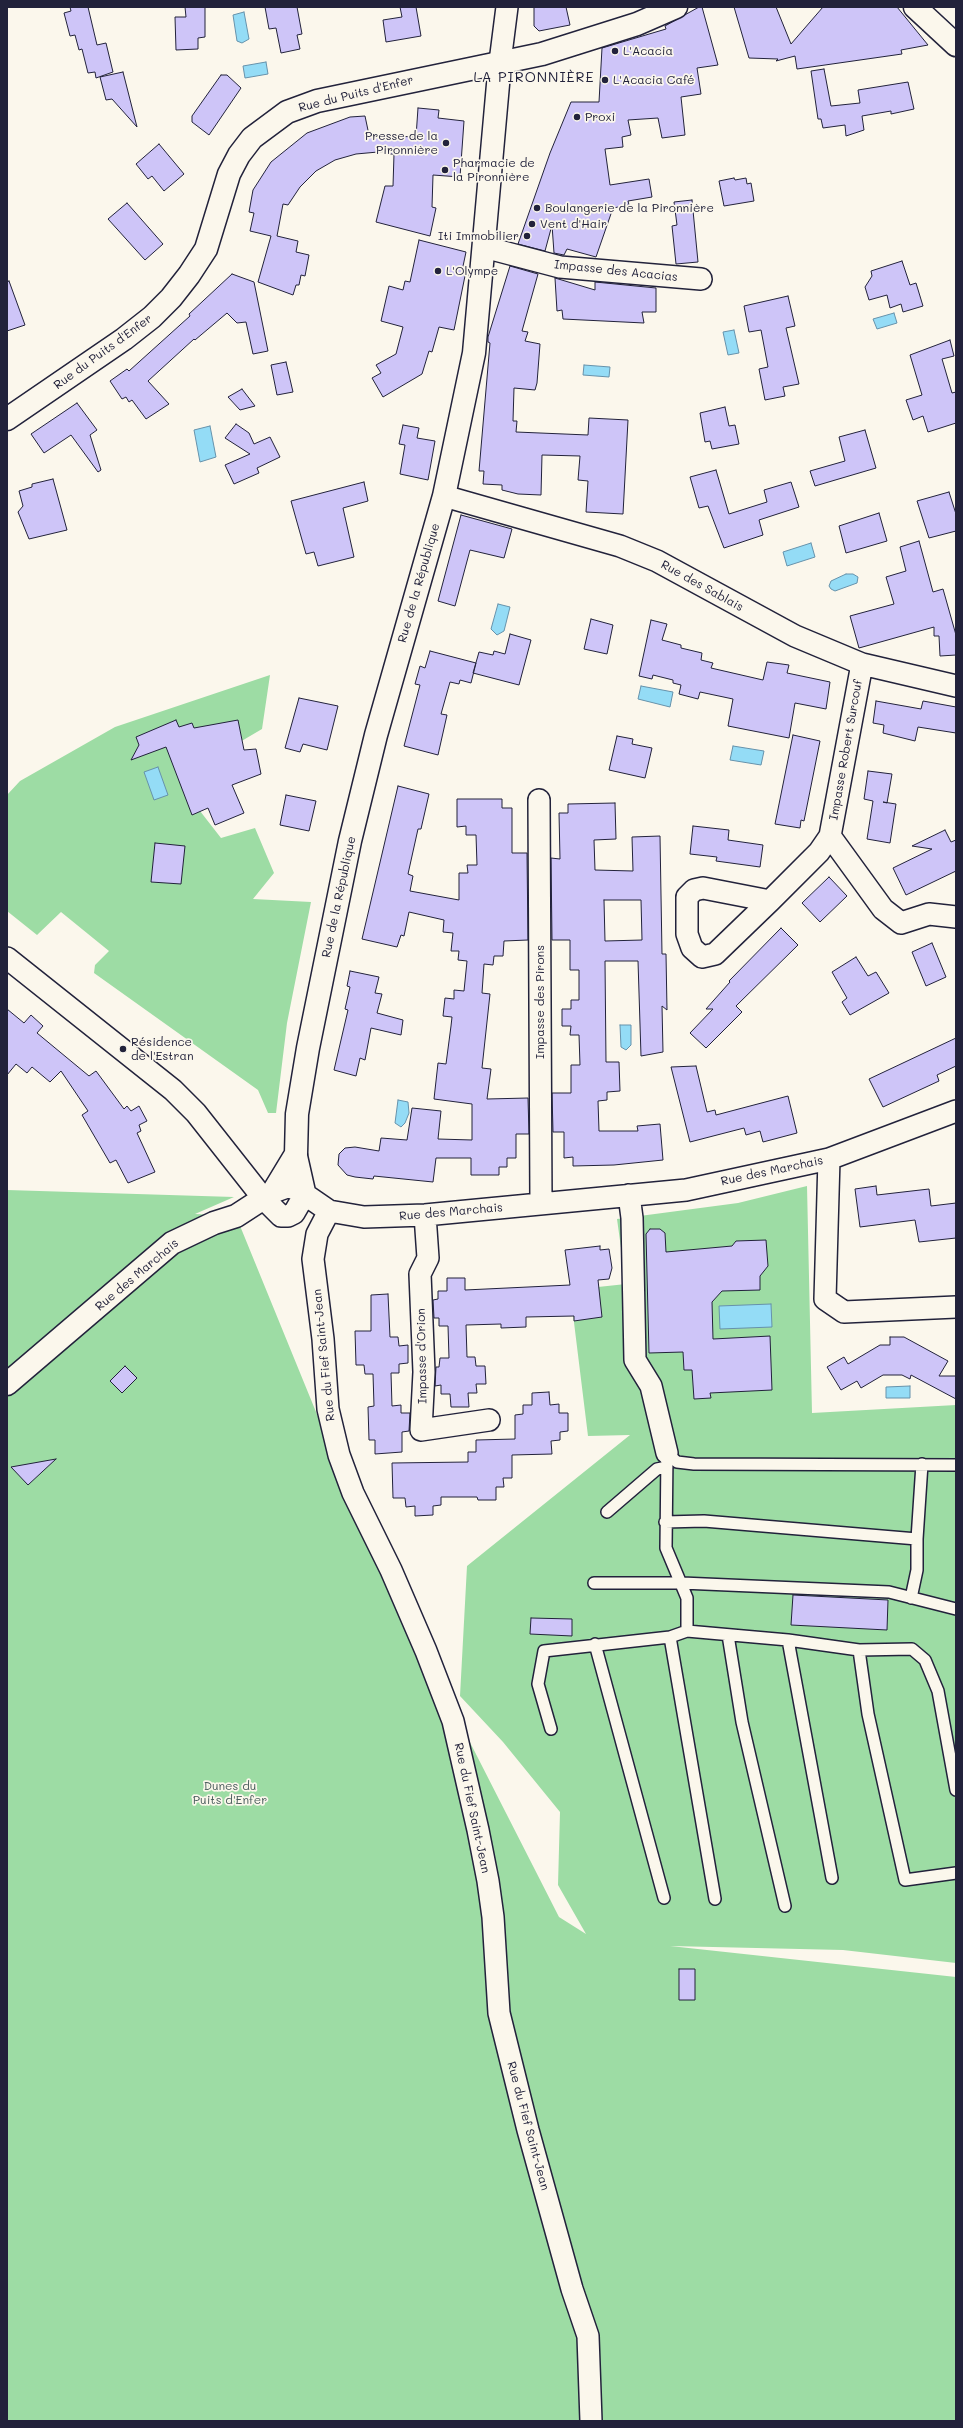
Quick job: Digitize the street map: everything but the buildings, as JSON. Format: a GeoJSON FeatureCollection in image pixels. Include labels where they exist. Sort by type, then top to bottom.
{"type":"FeatureCollection","features":[{"type":"Feature","properties":{"kind":"street","name":"Rue de la République"},"geometry":{"type":"LineString","coordinates":[[305,1194],[296,1154],[297,1114],[308,1048],[350,841],[376,735],[444,496],[474,353],[500,62],[507,7]]}},
{"type":"Feature","properties":{"kind":"street","name":"Rue du Puits d'Enfer"},"geometry":{"type":"LineString","coordinates":[[7,419],[124,339],[152,317],[171,298],[190,275],[206,249],[229,174],[239,154],[252,138],[264,127],[287,112],[316,101],[586,42],[637,24],[676,7]]}},
{"type":"Feature","properties":{"kind":"street"},"geometry":{"type":"LineString","coordinates":[[915,7],[956,45]]}},
{"type":"Feature","properties":{"kind":"street","name":"Impasse des Acacias"},"geometry":{"type":"LineString","coordinates":[[484,246],[560,267],[701,279]]}},
{"type":"Feature","properties":{"kind":"street","name":"Rue des Sablais"},"geometry":{"type":"LineString","coordinates":[[444,496],[620,546],[657,561],[795,636],[862,664],[956,686]]}},
{"type":"Feature","properties":{"kind":"street","name":"Impasse Robert Surcouf"},"geometry":{"type":"LineString","coordinates":[[770,901],[819,852],[830,836],[862,664]]}},
{"type":"Feature","properties":{"kind":"street","name":"Impasse des Pirons"},"geometry":{"type":"LineString","coordinates":[[540,800],[541,1204]]}},
{"type":"Feature","properties":{"kind":"street","name":"Impasse Robert Surcouf"},"geometry":{"type":"LineString","coordinates":[[830,836],[883,909],[901,923],[929,914],[956,916]]}},
{"type":"Feature","properties":{"kind":"street"},"geometry":{"type":"LineString","coordinates":[[7,958],[173,1090],[196,1113],[268,1195],[281,1216],[288,1216],[294,1213],[305,1194]]}},
{"type":"Feature","properties":{"kind":"street","name":"Rue des Marchais"},"geometry":{"type":"LineString","coordinates":[[7,1384],[172,1243],[214,1223],[236,1216],[268,1195],[287,1187],[297,1189],[329,1211],[364,1217],[426,1215],[686,1190],[829,1159],[956,1111]]}},
{"type":"Feature","properties":{"kind":"street","name":"Rue de la République"},"geometry":{"type":"LineString","coordinates":[[268,1195],[296,1154]]}},
{"type":"Feature","properties":{"kind":"street"},"geometry":{"type":"LineString","coordinates":[[829,1159],[825,1299],[844,1312],[956,1307]]}},
{"type":"Feature","properties":{"kind":"street"},"geometry":{"type":"LineString","coordinates":[[629,1195],[632,1218],[635,1360],[651,1386],[667,1460]]}},
{"type":"Feature","properties":{"kind":"street","name":"Rue du Fief Saint-Jean"},"geometry":{"type":"LineString","coordinates":[[329,1211],[317,1234],[313,1259],[323,1339],[328,1410],[339,1455],[353,1493],[391,1570],[426,1651],[453,1721],[488,1881],[493,1917],[499,2013],[528,2130],[572,2289],[588,2336],[591,2421]]}},
{"type":"Feature","properties":{"kind":"street","name":"Impasse d'Orion"},"geometry":{"type":"LineString","coordinates":[[426,1215],[428,1258],[420,1274],[424,1372],[421,1430],[489,1420]]}},
{"type":"Feature","properties":{"kind":"lane"},"geometry":{"type":"LineString","coordinates":[[667,1460],[694,1464],[956,1465]]}},
{"type":"Feature","properties":{"kind":"lane"},"geometry":{"type":"LineString","coordinates":[[607,1512],[667,1460]]}},
{"type":"Feature","properties":{"kind":"lane"},"geometry":{"type":"LineString","coordinates":[[667,1460],[665,1522],[666,1548],[687,1598],[687,1631]]}},
{"type":"Feature","properties":{"kind":"lane"},"geometry":{"type":"LineString","coordinates":[[911,1598],[917,1570],[917,1539],[922,1464]]}},
{"type":"Feature","properties":{"kind":"lane"},"geometry":{"type":"LineString","coordinates":[[665,1522],[704,1521],[917,1539]]}},
{"type":"Feature","properties":{"kind":"lane"},"geometry":{"type":"LineString","coordinates":[[594,1583],[682,1583],[889,1592],[956,1609]]}},
{"type":"Feature","properties":{"kind":"lane"},"geometry":{"type":"LineString","coordinates":[[551,1729],[538,1684],[544,1651],[595,1644],[670,1637],[687,1631],[788,1640],[859,1650],[912,1649],[925,1660],[938,1691],[956,1790]]}},
{"type":"Feature","properties":{"kind":"lane"},"geometry":{"type":"LineString","coordinates":[[728,1635],[742,1722],[785,1906]]}},
{"type":"Feature","properties":{"kind":"lane"},"geometry":{"type":"LineString","coordinates":[[670,1637],[715,1898]]}},
{"type":"Feature","properties":{"kind":"lane"},"geometry":{"type":"LineString","coordinates":[[788,1640],[832,1878]]}},
{"type":"Feature","properties":{"kind":"lane"},"geometry":{"type":"LineString","coordinates":[[595,1644],[664,1898]]}},
{"type":"Feature","properties":{"kind":"lane"},"geometry":{"type":"LineString","coordinates":[[859,1650],[868,1714],[905,1880],[956,1873]]}},
{"type":"Feature","properties":{"kind":"green space"},"geometry":{"type":"Polygon","coordinates":[[[270,675],[262,729],[228,749],[200,811],[221,838],[255,828],[274,873],[253,899],[311,902],[287,1023],[276,1113],[268,1113],[258,1090],[94,973],[95,965],[109,951],[61,912],[37,935],[7,911],[7,795],[20,781],[115,727],[270,675]]]}},
{"type":"Feature","properties":{"kind":"green space","name":"Dunes du Puits d'Enfer"},"geometry":{"type":"Polygon","coordinates":[[[807,1186],[812,1413],[956,1405],[956,1963],[843,1950],[670,1946],[956,1977],[956,2421],[7,2421],[7,1190],[234,1197],[195,1214],[236,1216],[374,1554],[559,1917],[586,1934],[558,1885],[560,1812],[503,1742],[460,1696],[467,1566],[630,1435],[588,1436],[570,1290],[626,1284],[617,1219],[738,1203],[807,1186]]]}},
{"type":"Feature","properties":{"kind":"water"},"geometry":{"type":"Polygon","coordinates":[[[244,12],[249,39],[242,43],[237,41],[233,15],[244,12]]]}},
{"type":"Feature","properties":{"kind":"water"},"geometry":{"type":"Polygon","coordinates":[[[266,62],[268,74],[245,78],[243,66],[266,62]]]}},
{"type":"Feature","properties":{"kind":"water"},"geometry":{"type":"Polygon","coordinates":[[[894,313],[897,323],[877,329],[873,319],[894,313]]]}},
{"type":"Feature","properties":{"kind":"water"},"geometry":{"type":"Polygon","coordinates":[[[734,330],[739,353],[728,355],[723,332],[734,330]]]}},
{"type":"Feature","properties":{"kind":"water"},"geometry":{"type":"Polygon","coordinates":[[[584,365],[610,367],[609,377],[583,375],[584,365]]]}},
{"type":"Feature","properties":{"kind":"water"},"geometry":{"type":"Polygon","coordinates":[[[210,426],[216,457],[200,462],[194,430],[210,426]]]}},
{"type":"Feature","properties":{"kind":"water"},"geometry":{"type":"Polygon","coordinates":[[[811,543],[815,557],[787,566],[783,552],[811,543]]]}},
{"type":"Feature","properties":{"kind":"water"},"geometry":{"type":"Polygon","coordinates":[[[846,574],[853,574],[858,577],[857,583],[835,591],[831,589],[829,586],[831,581],[846,574]]]}},
{"type":"Feature","properties":{"kind":"water"},"geometry":{"type":"Polygon","coordinates":[[[498,604],[510,607],[504,631],[497,635],[491,629],[498,604]]]}},
{"type":"Feature","properties":{"kind":"water"},"geometry":{"type":"Polygon","coordinates":[[[641,686],[673,692],[670,707],[638,699],[641,686]]]}},
{"type":"Feature","properties":{"kind":"water"},"geometry":{"type":"Polygon","coordinates":[[[733,746],[764,751],[761,765],[730,760],[733,746]]]}},
{"type":"Feature","properties":{"kind":"water"},"geometry":{"type":"Polygon","coordinates":[[[158,767],[168,795],[154,800],[144,772],[158,767]]]}},
{"type":"Feature","properties":{"kind":"water"},"geometry":{"type":"Polygon","coordinates":[[[620,1025],[631,1025],[631,1045],[626,1050],[621,1047],[620,1025]]]}},
{"type":"Feature","properties":{"kind":"water"},"geometry":{"type":"Polygon","coordinates":[[[398,1100],[408,1102],[409,1113],[405,1123],[401,1127],[395,1123],[398,1100]]]}},
{"type":"Feature","properties":{"kind":"water"},"geometry":{"type":"Polygon","coordinates":[[[771,1304],[772,1327],[720,1329],[719,1306],[771,1304]]]}},
{"type":"Feature","properties":{"kind":"water"},"geometry":{"type":"Polygon","coordinates":[[[910,1386],[910,1398],[886,1398],[886,1387],[910,1386]]]}},
{"type":"Feature","properties":{"kind":"place","name":"L'Acacia"},"geometry":{"type":"Point","coordinates":[615,51]}},
{"type":"Feature","properties":{"kind":"place","name":"L'Acacia Café"},"geometry":{"type":"Point","coordinates":[605,80]}},
{"type":"Feature","properties":{"kind":"place","name":"Proxi"},"geometry":{"type":"Point","coordinates":[577,117]}},
{"type":"Feature","properties":{"kind":"place","name":"Presse de la Pironnière"},"geometry":{"type":"Point","coordinates":[446,143]}},
{"type":"Feature","properties":{"kind":"place","name":"Pharmacie de la Pironnière"},"geometry":{"type":"Point","coordinates":[445,170]}},
{"type":"Feature","properties":{"kind":"place","name":"Boulangerie de la Pironnière"},"geometry":{"type":"Point","coordinates":[537,208]}},
{"type":"Feature","properties":{"kind":"place","name":"Vent d'Hair"},"geometry":{"type":"Point","coordinates":[532,224]}},
{"type":"Feature","properties":{"kind":"place","name":"Iti Immobilier"},"geometry":{"type":"Point","coordinates":[527,236]}},
{"type":"Feature","properties":{"kind":"place","name":"L'Olympe"},"geometry":{"type":"Point","coordinates":[438,271]}},
{"type":"Feature","properties":{"kind":"place","name":"Résidence de l'Estran"},"geometry":{"type":"Point","coordinates":[123,1049]}},
{"type":"Feature","properties":{"kind":"district","name":"LA PIRONNIÈRE"},"geometry":{"type":"Point","coordinates":[534,78]}}]}
